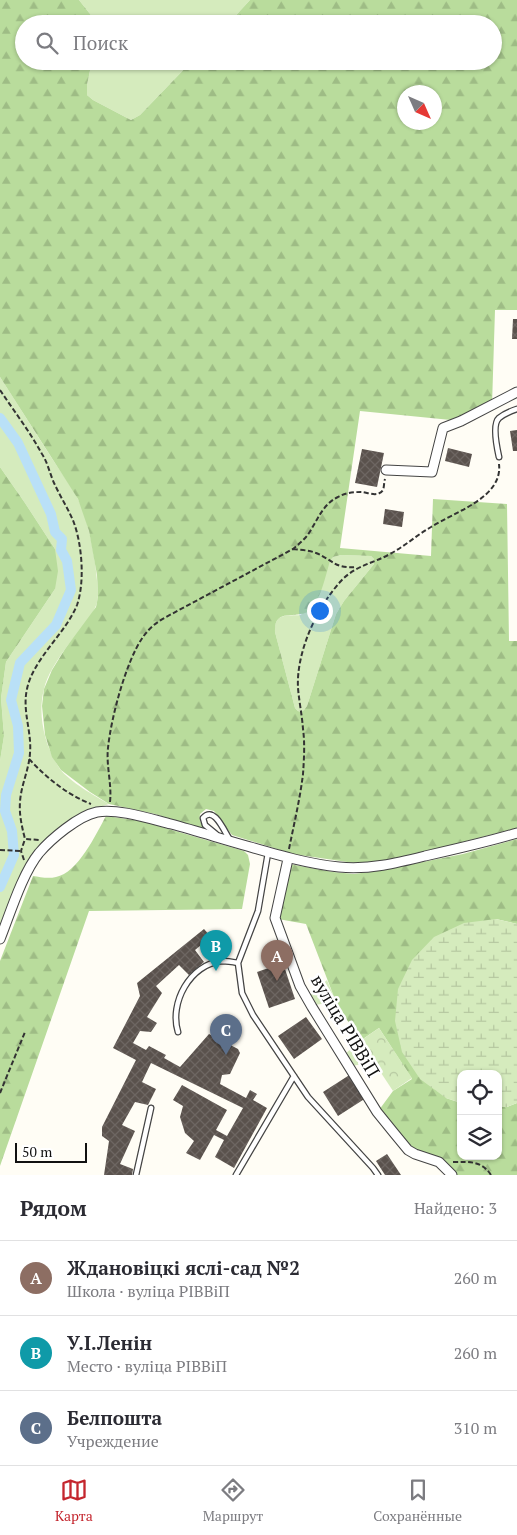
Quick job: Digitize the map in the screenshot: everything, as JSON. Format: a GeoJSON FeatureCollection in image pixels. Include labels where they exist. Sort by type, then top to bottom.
{"type":"FeatureCollection","features":[{"type":"Feature","properties":{"kind":"street"},"geometry":{"type":"LineString","coordinates":[[386,470],[432,472],[444,428],[462,421],[517,392]]}},
{"type":"Feature","properties":{"kind":"street"},"geometry":{"type":"LineString","coordinates":[[0,939],[18,893],[38,854],[71,825],[97,812],[108,811],[142,816],[288,859],[337,867],[357,868],[376,866],[471,846],[517,833]]}},
{"type":"Feature","properties":{"kind":"street","name":"вуліца РІВВіП"},"geometry":{"type":"LineString","coordinates":[[288,859],[274,918],[300,986],[377,1112],[404,1146],[415,1154],[439,1162],[452,1175]]}},
{"type":"Feature","properties":{"kind":"lane"},"geometry":{"type":"LineString","coordinates":[[498,457],[496,420],[517,409]]}},
{"type":"Feature","properties":{"kind":"lane"},"geometry":{"type":"LineString","coordinates":[[221,838],[204,823],[203,818],[206,814],[214,816],[231,842]]}},
{"type":"Feature","properties":{"kind":"lane"},"geometry":{"type":"LineString","coordinates":[[268,853],[258,911],[238,963],[241,988],[248,1006],[308,1097],[374,1168],[378,1175]]}},
{"type":"Feature","properties":{"kind":"lane"},"geometry":{"type":"LineString","coordinates":[[178,1032],[175,1023],[178,1002],[188,980],[197,972],[214,963],[222,961],[238,963]]}},
{"type":"Feature","properties":{"kind":"lane"},"geometry":{"type":"LineString","coordinates":[[236,1175],[294,1076]]}},
{"type":"Feature","properties":{"kind":"lane"},"geometry":{"type":"LineString","coordinates":[[136,1175],[151,1108]]}},
{"type":"Feature","properties":{"kind":"path"},"geometry":{"type":"LineString","coordinates":[[0,390],[43,455],[74,522],[82,570],[82,580],[76,606],[40,662],[27,689],[26,716],[29,734],[29,759],[20,801],[20,817],[25,839],[21,851],[28,871]]}},
{"type":"Feature","properties":{"kind":"path"},"geometry":{"type":"LineString","coordinates":[[288,859],[303,774],[304,731],[298,682],[301,657],[310,632],[330,594],[352,570],[390,554],[432,526],[478,501],[486,494],[498,478],[500,468],[498,457]]}},
{"type":"Feature","properties":{"kind":"path"},"geometry":{"type":"LineString","coordinates":[[108,811],[110,800],[108,748],[114,716],[128,667],[142,638],[158,622],[293,549],[305,538],[320,512],[335,498],[354,492],[379,494],[383,490],[386,470]]}},
{"type":"Feature","properties":{"kind":"path"},"geometry":{"type":"LineString","coordinates":[[293,549],[315,552],[334,565],[355,568],[364,565]]}},
{"type":"Feature","properties":{"kind":"path"},"geometry":{"type":"LineString","coordinates":[[29,759],[44,775],[63,790],[93,805]]}},
{"type":"Feature","properties":{"kind":"path"},"geometry":{"type":"LineString","coordinates":[[25,839],[52,840]]}},
{"type":"Feature","properties":{"kind":"path"},"geometry":{"type":"LineString","coordinates":[[0,850],[21,851]]}},
{"type":"Feature","properties":{"kind":"path"},"geometry":{"type":"LineString","coordinates":[[0,1093],[25,1032]]}},
{"type":"Feature","properties":{"kind":"path"},"geometry":{"type":"LineString","coordinates":[[439,1162],[479,1163],[487,1168],[491,1175]]}},
{"type":"Feature","properties":{"kind":"green space"},"geometry":{"type":"Polygon","coordinates":[[[0,0],[79,0],[91,15],[15,15],[15,70],[90,70],[87,95],[131,120],[140,115],[183,70],[502,70],[502,15],[236,15],[250,0],[517,0],[517,310],[495,310],[492,405],[461,421],[360,411],[340,548],[431,556],[433,499],[507,504],[509,641],[517,641],[517,828],[393,860],[354,863],[293,854],[232,835],[214,811],[206,809],[200,814],[201,822],[205,829],[155,814],[109,804],[90,792],[61,770],[52,757],[45,735],[42,706],[44,689],[52,670],[96,607],[98,597],[97,575],[89,531],[78,499],[0,377],[0,0]],[[341,555],[333,557],[313,607],[309,611],[298,615],[278,619],[275,632],[295,708],[298,711],[301,712],[307,706],[336,614],[374,564],[374,559],[371,556],[341,555]]]}},
{"type":"Feature","properties":{"kind":"green space"},"geometry":{"type":"Polygon","coordinates":[[[79,0],[250,0],[236,15],[91,15],[79,0]]]}},
{"type":"Feature","properties":{"kind":"green space"},"geometry":{"type":"Polygon","coordinates":[[[90,70],[183,70],[140,115],[131,120],[93,100],[87,95],[90,70]]]}},
{"type":"Feature","properties":{"kind":"green space"},"geometry":{"type":"Polygon","coordinates":[[[0,377],[75,494],[86,520],[96,572],[97,602],[86,624],[65,649],[47,679],[41,709],[46,741],[60,769],[76,784],[109,804],[87,811],[49,837],[4,915],[0,927],[0,761],[4,736],[1,698],[6,662],[55,589],[55,549],[0,467],[0,377]]]}},
{"type":"Feature","properties":{"kind":"green space"},"geometry":{"type":"Polygon","coordinates":[[[0,467],[55,549],[58,571],[55,589],[6,662],[1,698],[4,736],[0,761],[0,467]]]}},
{"type":"Feature","properties":{"kind":"green space"},"geometry":{"type":"Polygon","coordinates":[[[341,555],[371,556],[374,559],[374,564],[336,614],[307,706],[301,712],[295,708],[275,626],[282,617],[301,615],[330,561],[333,557],[341,555]]]}},
{"type":"Feature","properties":{"kind":"green space"},"geometry":{"type":"Polygon","coordinates":[[[106,816],[141,821],[244,851],[248,855],[250,864],[242,909],[89,911],[0,1166],[0,961],[33,876],[56,877],[72,868],[92,842],[106,816]]]}},
{"type":"Feature","properties":{"kind":"green space"},"geometry":{"type":"Polygon","coordinates":[[[517,839],[517,924],[496,919],[446,1098],[457,1102],[457,1160],[502,1160],[502,1107],[517,1103],[517,1175],[454,1175],[415,1152],[379,1110],[393,1091],[412,1079],[379,1028],[360,1041],[336,1002],[306,924],[278,919],[289,864],[354,874],[463,854],[517,839]]]}},
{"type":"Feature","properties":{"kind":"green space"},"geometry":{"type":"Polygon","coordinates":[[[496,919],[517,924],[517,1103],[507,1107],[502,1107],[502,1070],[457,1070],[457,1102],[446,1098],[420,1079],[402,1052],[395,1021],[398,989],[412,960],[434,937],[464,923],[496,919]]]}},
{"type":"Feature","properties":{"kind":"green space"},"geometry":{"type":"Polygon","coordinates":[[[327,980],[336,1002],[314,1005],[309,996],[327,980]]]}},
{"type":"Feature","properties":{"kind":"green space"},"geometry":{"type":"Polygon","coordinates":[[[379,1028],[412,1078],[393,1091],[360,1041],[379,1028]]]}},
{"type":"Feature","properties":{"kind":"green space"},"geometry":{"type":"Polygon","coordinates":[[[360,1041],[374,1062],[352,1066],[345,1054],[360,1041]]]}},
{"type":"Feature","properties":{"kind":"building"},"geometry":{"type":"Polygon","coordinates":[[[513,319],[517,319],[517,339],[512,339],[513,319]]]}},
{"type":"Feature","properties":{"kind":"building"},"geometry":{"type":"Polygon","coordinates":[[[517,430],[517,451],[513,451],[510,431],[517,430]]]}},
{"type":"Feature","properties":{"kind":"building"},"geometry":{"type":"Polygon","coordinates":[[[448,448],[472,454],[469,467],[445,461],[448,448]]]}},
{"type":"Feature","properties":{"kind":"building"},"geometry":{"type":"Polygon","coordinates":[[[362,449],[384,453],[377,487],[355,483],[362,449]]]}},
{"type":"Feature","properties":{"kind":"building"},"geometry":{"type":"Polygon","coordinates":[[[385,509],[404,512],[402,527],[383,524],[385,509]]]}},
{"type":"Feature","properties":{"kind":"building"},"geometry":{"type":"Polygon","coordinates":[[[204,929],[211,937],[195,950],[204,962],[189,975],[179,965],[156,986],[162,993],[147,1017],[157,1023],[151,1032],[140,1031],[133,1043],[146,1050],[149,1046],[166,1055],[164,1058],[180,1067],[209,1034],[238,1049],[240,1053],[230,1074],[222,1075],[220,1084],[246,1098],[250,1090],[257,1094],[253,1100],[267,1108],[234,1168],[215,1157],[224,1140],[214,1135],[200,1160],[186,1153],[194,1141],[185,1133],[180,1117],[183,1106],[173,1100],[182,1085],[227,1110],[216,1130],[227,1136],[243,1108],[151,1063],[142,1082],[156,1089],[148,1105],[135,1102],[122,1125],[135,1131],[120,1164],[133,1169],[132,1175],[104,1175],[109,1141],[102,1136],[102,1127],[136,1060],[113,1048],[140,996],[137,983],[204,929]]]}},
{"type":"Feature","properties":{"kind":"building"},"geometry":{"type":"Polygon","coordinates":[[[283,963],[295,999],[269,1008],[257,972],[283,963]]]}},
{"type":"Feature","properties":{"kind":"building"},"geometry":{"type":"Polygon","coordinates":[[[306,1017],[322,1039],[294,1059],[278,1036],[306,1017]]]}},
{"type":"Feature","properties":{"kind":"building"},"geometry":{"type":"Polygon","coordinates":[[[351,1074],[366,1098],[338,1116],[323,1092],[351,1074]]]}},
{"type":"Feature","properties":{"kind":"building"},"geometry":{"type":"Polygon","coordinates":[[[387,1154],[401,1175],[385,1175],[376,1161],[387,1154]]]}},
{"type":"Feature","properties":{"kind":"waterway"},"geometry":{"type":"LineString","coordinates":[[0,418],[18,443],[51,514],[55,532],[62,539],[61,550],[67,561],[71,590],[56,625],[20,663],[11,700],[18,726],[19,753],[6,795],[5,811],[12,831],[14,855],[0,887]]}},
{"type":"Feature","properties":{"kind":"place","name":"У.І.Ленін"},"geometry":{"type":"Point","coordinates":[216,971]}},
{"type":"Feature","properties":{"kind":"place","name":"Ждановіцкі яслі-сад №2"},"geometry":{"type":"Point","coordinates":[277,981]}},
{"type":"Feature","properties":{"kind":"place","name":"Белпошта"},"geometry":{"type":"Point","coordinates":[226,1055]}}]}
